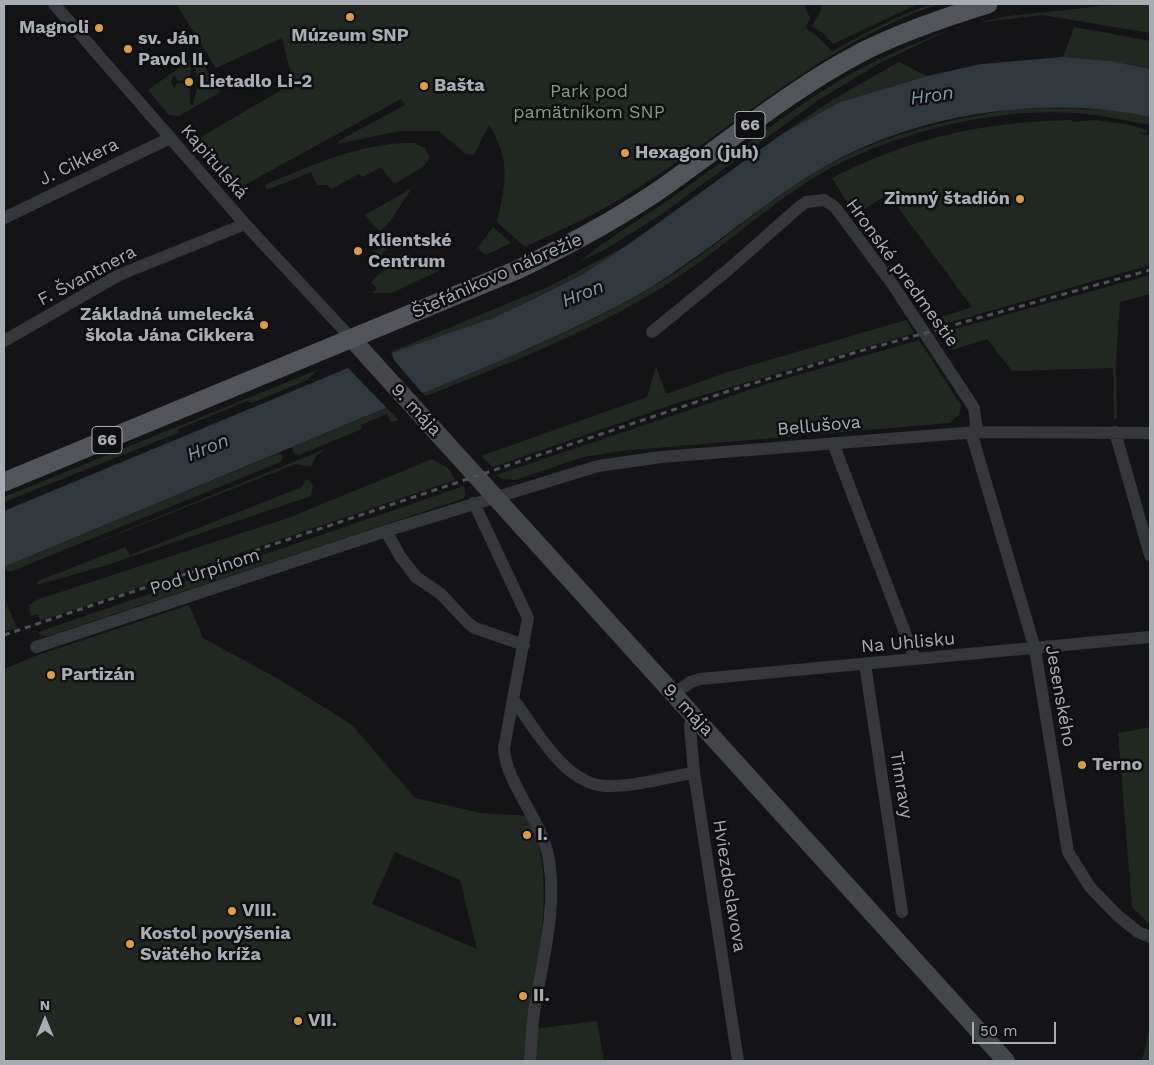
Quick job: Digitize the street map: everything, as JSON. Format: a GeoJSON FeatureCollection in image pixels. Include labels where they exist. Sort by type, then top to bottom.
{"type":"FeatureCollection","features":[{"type":"Feature","properties":{"kind":"main road","name":"Štefánikovo nábrežie"},"geometry":{"type":"LineString","coordinates":[[4,482],[352,339],[553,253],[645,200],[786,99],[844,63],[914,29],[988,4]]}},
{"type":"Feature","properties":{"kind":"main road","name":"9. mája"},"geometry":{"type":"LineString","coordinates":[[352,339],[1006,1061]]}},
{"type":"Feature","properties":{"kind":"street","name":"Kapitulská"},"geometry":{"type":"LineString","coordinates":[[54,4],[245,224],[352,339]]}},
{"type":"Feature","properties":{"kind":"street","name":"J. Cikkera"},"geometry":{"type":"LineString","coordinates":[[4,218],[170,138]]}},
{"type":"Feature","properties":{"kind":"street","name":"Hronské predmestie"},"geometry":{"type":"LineString","coordinates":[[652,332],[729,269],[798,208],[806,202],[824,200],[835,207],[899,293],[974,408],[974,432]]}},
{"type":"Feature","properties":{"kind":"street","name":"F. Švantnera"},"geometry":{"type":"LineString","coordinates":[[4,341],[119,275],[245,224]]}},
{"type":"Feature","properties":{"kind":"street","name":"Bellušova"},"geometry":{"type":"LineString","coordinates":[[495,496],[581,470],[625,461],[974,432],[1150,433]]}},
{"type":"Feature","properties":{"kind":"street","name":"Jesenského"},"geometry":{"type":"LineString","coordinates":[[974,432],[1035,649],[1068,852],[1090,887],[1117,915],[1138,932],[1150,938]]}},
{"type":"Feature","properties":{"kind":"street"},"geometry":{"type":"LineString","coordinates":[[1115,432],[1150,555]]}},
{"type":"Feature","properties":{"kind":"street"},"geometry":{"type":"LineString","coordinates":[[833,443],[915,659]]}},
{"type":"Feature","properties":{"kind":"street","name":"Pod Urpínom"},"geometry":{"type":"LineString","coordinates":[[36,647],[495,496]]}},
{"type":"Feature","properties":{"kind":"street"},"geometry":{"type":"LineString","coordinates":[[474,503],[526,612],[528,625],[505,736],[506,761],[535,818],[547,851],[550,878],[549,932],[534,1013],[530,1061]]}},
{"type":"Feature","properties":{"kind":"street"},"geometry":{"type":"LineString","coordinates":[[386,531],[400,556],[416,577],[441,594],[468,623],[475,628],[524,645]]}},
{"type":"Feature","properties":{"kind":"street","name":"Na Uhlisku"},"geometry":{"type":"LineString","coordinates":[[673,694],[700,679],[1150,637]]}},
{"type":"Feature","properties":{"kind":"street","name":"Timravy"},"geometry":{"type":"LineString","coordinates":[[865,664],[902,912]]}},
{"type":"Feature","properties":{"kind":"street"},"geometry":{"type":"LineString","coordinates":[[513,699],[562,763],[574,774],[589,782],[615,786],[694,773]]}},
{"type":"Feature","properties":{"kind":"street","name":"Hviezdoslavova"},"geometry":{"type":"LineString","coordinates":[[692,715],[690,726],[694,773],[738,1061]]}},
{"type":"Feature","properties":{"kind":"green space","name":"Park pod pamätníkom SNP"},"geometry":{"type":"Polygon","coordinates":[[[176,4],[804,4],[810,18],[805,28],[817,36],[832,51],[901,16],[939,4],[896,21],[856,41],[781,88],[633,191],[566,228],[525,247],[497,222],[503,196],[505,172],[501,150],[489,125],[474,155],[466,154],[439,131],[400,131],[337,144],[340,140],[405,105],[401,99],[239,188],[196,140],[293,83],[282,38],[216,68],[176,4]]]}},
{"type":"Feature","properties":{"kind":"green space"},"geometry":{"type":"Polygon","coordinates":[[[821,4],[918,4],[833,44],[823,33],[812,26],[821,10],[821,4]]]}},
{"type":"Feature","properties":{"kind":"green space"},"geometry":{"type":"Polygon","coordinates":[[[1120,4],[1150,4],[1150,33],[1043,15],[976,23],[1008,16],[1120,4]]]}},
{"type":"Feature","properties":{"kind":"green space"},"geometry":{"type":"Polygon","coordinates":[[[1074,27],[1150,41],[1150,69],[1111,61],[1063,57],[1074,27]]]}},
{"type":"Feature","properties":{"kind":"green space"},"geometry":{"type":"Polygon","coordinates":[[[947,31],[880,63],[820,99],[659,216],[604,250],[580,261],[780,119],[840,80],[892,53],[947,31]]]}},
{"type":"Feature","properties":{"kind":"green space"},"geometry":{"type":"Polygon","coordinates":[[[197,55],[221,92],[179,116],[169,115],[148,90],[197,55]],[[192,59],[190,80],[178,81],[174,75],[171,82],[174,89],[178,83],[191,84],[190,104],[193,105],[197,88],[201,87],[198,84],[206,83],[198,80],[201,77],[197,76],[192,59]]]}},
{"type":"Feature","properties":{"kind":"green space"},"geometry":{"type":"Polygon","coordinates":[[[899,62],[927,76],[840,102],[782,134],[832,100],[899,62]]]}},
{"type":"Feature","properties":{"kind":"green space"},"geometry":{"type":"Polygon","coordinates":[[[1020,108],[1116,110],[1150,117],[1150,125],[1094,115],[1041,112],[969,121],[932,129],[896,140],[862,153],[801,186],[677,278],[602,321],[515,360],[426,396],[423,393],[552,339],[615,308],[675,273],[803,180],[854,152],[908,132],[963,118],[1020,108]]]}},
{"type":"Feature","properties":{"kind":"green space"},"geometry":{"type":"Polygon","coordinates":[[[1072,120],[1072,122],[1095,120],[1126,124],[1147,130],[1146,133],[1136,132],[1150,136],[1150,265],[934,327],[930,321],[972,307],[888,194],[855,215],[832,178],[891,152],[948,134],[1008,124],[1072,120]]]}},
{"type":"Feature","properties":{"kind":"green space"},"geometry":{"type":"Polygon","coordinates":[[[414,143],[425,148],[430,158],[423,167],[394,184],[381,167],[363,177],[358,174],[332,189],[326,185],[317,185],[311,172],[267,190],[265,185],[338,156],[375,146],[414,143]]]}},
{"type":"Feature","properties":{"kind":"green space"},"geometry":{"type":"Polygon","coordinates":[[[412,188],[391,220],[380,232],[365,215],[412,188]]]}},
{"type":"Feature","properties":{"kind":"green space"},"geometry":{"type":"Polygon","coordinates":[[[493,227],[511,243],[486,255],[478,248],[493,227]]]}},
{"type":"Feature","properties":{"kind":"green space"},"geometry":{"type":"Polygon","coordinates":[[[387,241],[389,246],[379,258],[368,257],[387,241]]]}},
{"type":"Feature","properties":{"kind":"green space"},"geometry":{"type":"Polygon","coordinates":[[[626,246],[583,274],[493,318],[392,354],[391,352],[550,286],[626,246]]]}},
{"type":"Feature","properties":{"kind":"green space"},"geometry":{"type":"Polygon","coordinates":[[[407,253],[440,270],[392,293],[372,293],[377,288],[371,282],[400,255],[407,253]]]}},
{"type":"Feature","properties":{"kind":"green space"},"geometry":{"type":"Polygon","coordinates":[[[1150,275],[1150,294],[1120,302],[1116,360],[1117,419],[1114,419],[1113,368],[1012,371],[987,339],[952,350],[941,333],[1150,275]]]}},
{"type":"Feature","properties":{"kind":"green space"},"geometry":{"type":"Polygon","coordinates":[[[906,320],[914,333],[680,402],[493,467],[481,456],[647,397],[656,366],[666,394],[728,372],[906,320]]]}},
{"type":"Feature","properties":{"kind":"green space"},"geometry":{"type":"Polygon","coordinates":[[[919,340],[961,405],[959,415],[949,423],[621,451],[583,457],[516,480],[502,479],[496,475],[770,383],[919,340]]]}},
{"type":"Feature","properties":{"kind":"green space"},"geometry":{"type":"Polygon","coordinates":[[[317,370],[307,380],[252,403],[247,401],[179,429],[178,433],[4,502],[4,497],[317,370]]]}},
{"type":"Feature","properties":{"kind":"green space"},"geometry":{"type":"Polygon","coordinates":[[[387,408],[399,420],[391,422],[387,414],[361,425],[362,429],[299,455],[294,453],[292,447],[387,408]]]}},
{"type":"Feature","properties":{"kind":"green space"},"geometry":{"type":"Polygon","coordinates":[[[325,449],[316,456],[311,467],[296,464],[62,556],[325,449]]]}},
{"type":"Feature","properties":{"kind":"green space"},"geometry":{"type":"Polygon","coordinates":[[[279,453],[283,456],[281,462],[12,571],[7,571],[4,567],[279,453]]]}},
{"type":"Feature","properties":{"kind":"green space"},"geometry":{"type":"Polygon","coordinates":[[[432,459],[448,468],[455,480],[40,621],[38,614],[30,616],[29,605],[39,599],[288,518],[432,459]]]}},
{"type":"Feature","properties":{"kind":"green space"},"geometry":{"type":"Polygon","coordinates":[[[306,479],[310,481],[313,487],[311,496],[104,566],[37,585],[38,581],[125,547],[130,555],[302,487],[306,479]]]}},
{"type":"Feature","properties":{"kind":"green space"},"geometry":{"type":"Polygon","coordinates":[[[464,486],[465,496],[462,499],[48,636],[41,636],[38,632],[464,486]]]}},
{"type":"Feature","properties":{"kind":"green space"},"geometry":{"type":"Polygon","coordinates":[[[4,597],[17,628],[4,632],[4,609],[7,608],[4,597]]]}},
{"type":"Feature","properties":{"kind":"green space"},"geometry":{"type":"Polygon","coordinates":[[[189,605],[203,638],[282,681],[352,725],[415,798],[481,813],[530,816],[538,843],[544,896],[540,949],[527,1030],[597,1021],[604,1061],[4,1061],[4,669],[35,656],[189,605]],[[395,852],[372,904],[477,949],[460,880],[395,852]]]}},
{"type":"Feature","properties":{"kind":"green space"},"geometry":{"type":"Polygon","coordinates":[[[1150,727],[1150,925],[1132,907],[1118,733],[1150,727]]]}},
{"type":"Feature","properties":{"kind":"green space"},"geometry":{"type":"Polygon","coordinates":[[[1150,1026],[1150,1061],[1142,1061],[1150,1026]]]}},
{"type":"Feature","properties":{"kind":"water","name":"Hron"},"geometry":{"type":"Polygon","coordinates":[[[1063,57],[1111,61],[1150,69],[1150,117],[1117,111],[1082,108],[1013,110],[978,114],[944,121],[878,141],[843,157],[809,176],[777,197],[684,266],[618,306],[492,364],[4,567],[4,511],[348,368],[493,318],[537,297],[583,274],[626,246],[782,134],[840,102],[927,76],[981,64],[1063,57]]]}},
{"type":"Feature","properties":{"kind":"pier"},"geometry":{"type":"Polygon","coordinates":[[[391,352],[394,360],[424,395],[389,410],[348,368],[391,352]]]}},
{"type":"Feature","properties":{"kind":"railway"},"geometry":{"type":"LineString","coordinates":[[4,635],[741,387],[857,352],[1150,270]]}},
{"type":"Feature","properties":{"kind":"place","name":"Múzeum SNP"},"geometry":{"type":"Point","coordinates":[350,17]}},
{"type":"Feature","properties":{"kind":"place","name":"Magnoli"},"geometry":{"type":"Point","coordinates":[99,28]}},
{"type":"Feature","properties":{"kind":"place","name":"sv. Ján Pavol II."},"geometry":{"type":"Point","coordinates":[128,49]}},
{"type":"Feature","properties":{"kind":"place","name":"Lietadlo Li-2"},"geometry":{"type":"Point","coordinates":[189,82]}},
{"type":"Feature","properties":{"kind":"place","name":"Bašta"},"geometry":{"type":"Point","coordinates":[424,86]}},
{"type":"Feature","properties":{"kind":"place","name":"Hexagon (juh)"},"geometry":{"type":"Point","coordinates":[625,153]}},
{"type":"Feature","properties":{"kind":"place","name":"Zimný štadión"},"geometry":{"type":"Point","coordinates":[1020,199]}},
{"type":"Feature","properties":{"kind":"place","name":"Klientské Centrum"},"geometry":{"type":"Point","coordinates":[358,251]}},
{"type":"Feature","properties":{"kind":"place","name":"Základná umelecká škola Jána Cikkera"},"geometry":{"type":"Point","coordinates":[264,325]}},
{"type":"Feature","properties":{"kind":"place","name":"Partizán"},"geometry":{"type":"Point","coordinates":[51,675]}},
{"type":"Feature","properties":{"kind":"place","name":"Terno"},"geometry":{"type":"Point","coordinates":[1082,765]}},
{"type":"Feature","properties":{"kind":"place","name":"I."},"geometry":{"type":"Point","coordinates":[527,835]}},
{"type":"Feature","properties":{"kind":"place","name":"VIII."},"geometry":{"type":"Point","coordinates":[232,911]}},
{"type":"Feature","properties":{"kind":"place","name":"Kostol povýšenia Svätého kríža"},"geometry":{"type":"Point","coordinates":[130,944]}},
{"type":"Feature","properties":{"kind":"place","name":"II."},"geometry":{"type":"Point","coordinates":[523,996]}},
{"type":"Feature","properties":{"kind":"place","name":"VII."},"geometry":{"type":"Point","coordinates":[298,1021]}}]}
